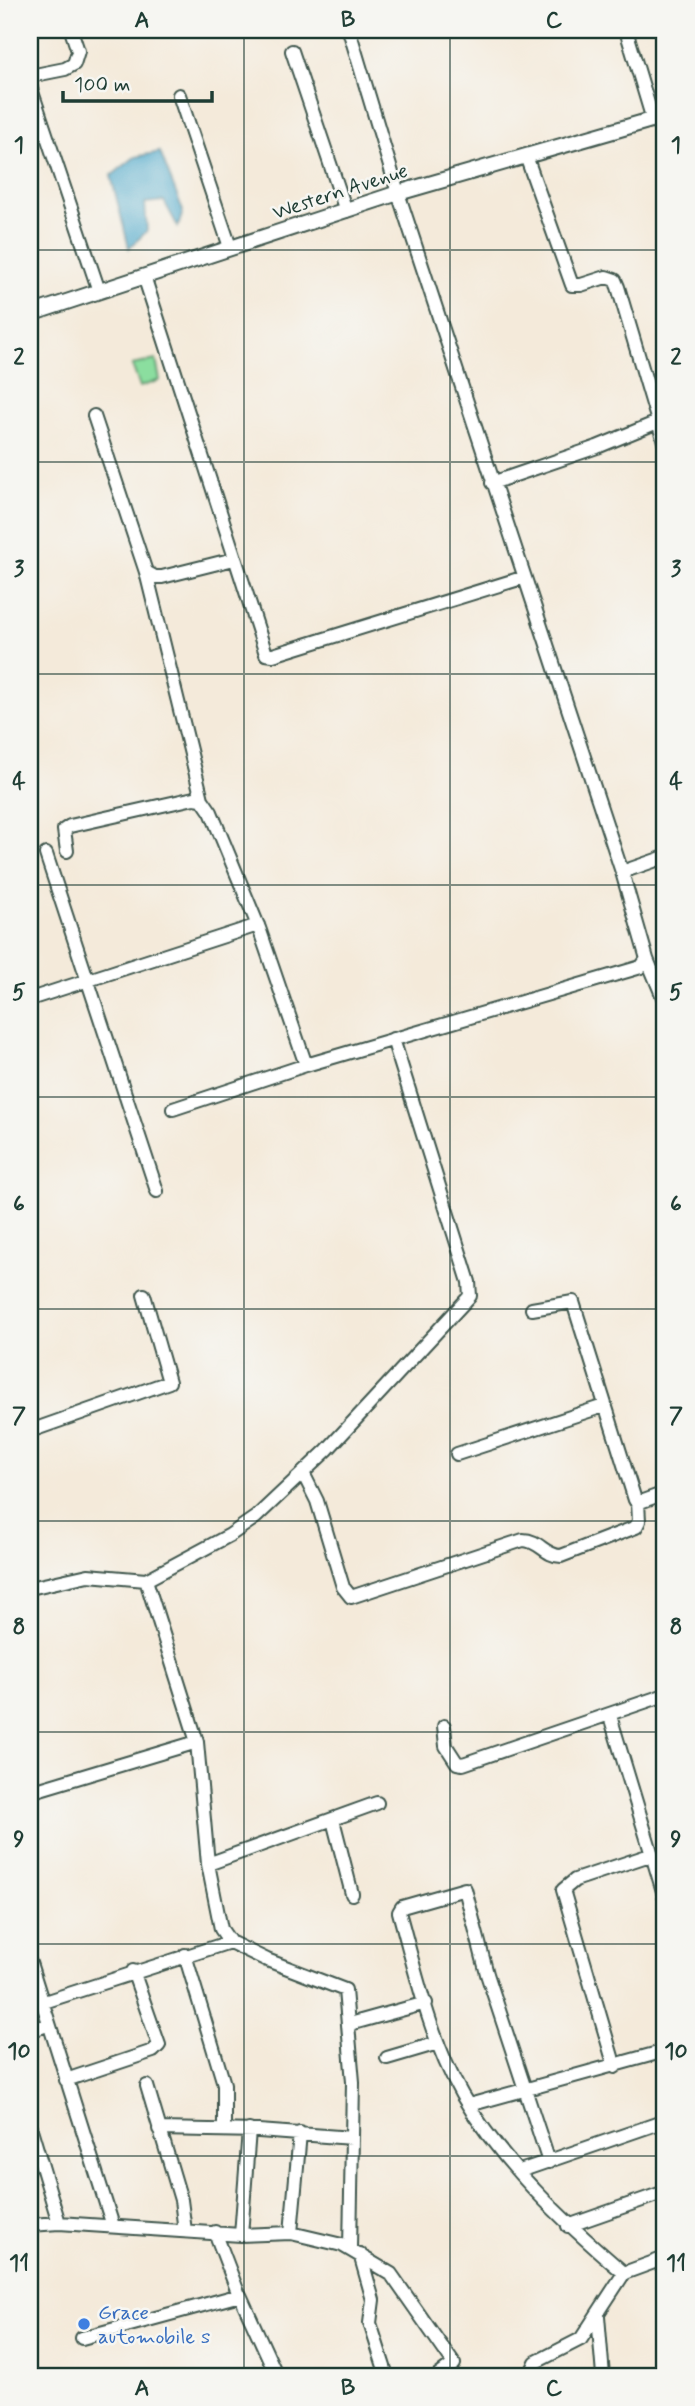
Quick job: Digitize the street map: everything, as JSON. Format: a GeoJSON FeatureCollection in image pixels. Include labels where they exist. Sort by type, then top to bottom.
{"type":"FeatureCollection","features":[{"type":"Feature","properties":{"kind":"street"},"geometry":{"type":"LineString","coordinates":[[30,76],[65,69],[74,64],[78,51],[71,30]]}},
{"type":"Feature","properties":{"kind":"street"},"geometry":{"type":"LineString","coordinates":[[349,30],[398,193],[522,578],[622,872],[647,959],[657,975],[665,1002]]}},
{"type":"Feature","properties":{"kind":"street"},"geometry":{"type":"LineString","coordinates":[[626,30],[659,118]]}},
{"type":"Feature","properties":{"kind":"street"},"geometry":{"type":"LineString","coordinates":[[292,51],[346,211]]}},
{"type":"Feature","properties":{"kind":"street"},"geometry":{"type":"LineString","coordinates":[[30,86],[99,290]]}},
{"type":"Feature","properties":{"kind":"street"},"geometry":{"type":"LineString","coordinates":[[179,95],[230,247]]}},
{"type":"Feature","properties":{"kind":"street","name":"Western Avenue"},"geometry":{"type":"LineString","coordinates":[[30,314],[398,193],[659,118]]}},
{"type":"Feature","properties":{"kind":"street"},"geometry":{"type":"LineString","coordinates":[[526,156],[572,285],[606,277],[615,281],[618,287],[662,420],[665,445]]}},
{"type":"Feature","properties":{"kind":"street"},"geometry":{"type":"LineString","coordinates":[[144,276],[263,650],[268,655],[522,578]]}},
{"type":"Feature","properties":{"kind":"street"},"geometry":{"type":"LineString","coordinates":[[94,416],[146,572],[202,799],[211,812],[258,925],[306,1065]]}},
{"type":"Feature","properties":{"kind":"street"},"geometry":{"type":"LineString","coordinates":[[492,483],[662,420]]}},
{"type":"Feature","properties":{"kind":"street"},"geometry":{"type":"LineString","coordinates":[[146,572],[162,577],[234,559]]}},
{"type":"Feature","properties":{"kind":"street"},"geometry":{"type":"LineString","coordinates":[[67,851],[64,830],[69,826],[194,797],[202,799]]}},
{"type":"Feature","properties":{"kind":"street"},"geometry":{"type":"LineString","coordinates":[[46,854],[157,1191]]}},
{"type":"Feature","properties":{"kind":"street"},"geometry":{"type":"LineString","coordinates":[[622,872],[665,857]]}},
{"type":"Feature","properties":{"kind":"street"},"geometry":{"type":"LineString","coordinates":[[30,999],[258,925]]}},
{"type":"Feature","properties":{"kind":"street"},"geometry":{"type":"LineString","coordinates":[[173,1110],[306,1065],[641,967],[647,959]]}},
{"type":"Feature","properties":{"kind":"street"},"geometry":{"type":"LineString","coordinates":[[30,1588],[79,1575],[146,1580],[237,1531],[303,1473],[470,1296],[469,1282],[393,1039]]}},
{"type":"Feature","properties":{"kind":"street"},"geometry":{"type":"LineString","coordinates":[[30,1431],[169,1382],[144,1295]]}},
{"type":"Feature","properties":{"kind":"street"},"geometry":{"type":"LineString","coordinates":[[303,1473],[317,1501],[343,1587],[351,1597],[523,1540],[530,1540],[551,1555],[561,1556],[636,1527],[639,1521],[638,1502],[604,1406],[573,1302],[532,1309]]}},
{"type":"Feature","properties":{"kind":"street"},"geometry":{"type":"LineString","coordinates":[[457,1454],[604,1406]]}},
{"type":"Feature","properties":{"kind":"street"},"geometry":{"type":"LineString","coordinates":[[638,1502],[665,1493]]}},
{"type":"Feature","properties":{"kind":"street"},"geometry":{"type":"LineString","coordinates":[[146,1580],[197,1742],[208,1864],[217,1917],[230,1942],[267,1960],[343,1987],[350,2024],[355,2251],[373,2300],[370,2323],[387,2376]]}},
{"type":"Feature","properties":{"kind":"street"},"geometry":{"type":"LineString","coordinates":[[444,1726],[448,1752],[457,1763],[463,1763],[610,1716],[665,1695]]}},
{"type":"Feature","properties":{"kind":"street"},"geometry":{"type":"LineString","coordinates":[[610,1716],[665,1898]]}},
{"type":"Feature","properties":{"kind":"street"},"geometry":{"type":"LineString","coordinates":[[30,1792],[197,1742]]}},
{"type":"Feature","properties":{"kind":"street"},"geometry":{"type":"LineString","coordinates":[[208,1864],[377,1804]]}},
{"type":"Feature","properties":{"kind":"street"},"geometry":{"type":"LineString","coordinates":[[333,1820],[352,1894]]}},
{"type":"Feature","properties":{"kind":"street"},"geometry":{"type":"LineString","coordinates":[[615,2067],[563,1890],[575,1880],[650,1855]]}},
{"type":"Feature","properties":{"kind":"street"},"geometry":{"type":"LineString","coordinates":[[549,2162],[523,2091],[464,1888],[399,1910],[438,2043],[469,2105],[520,2171],[568,2226],[624,2273]]}},
{"type":"Feature","properties":{"kind":"street"},"geometry":{"type":"LineString","coordinates":[[41,2003],[132,1971],[230,1942]]}},
{"type":"Feature","properties":{"kind":"street"},"geometry":{"type":"LineString","coordinates":[[185,1955],[224,2084],[224,2130]]}},
{"type":"Feature","properties":{"kind":"street"},"geometry":{"type":"LineString","coordinates":[[30,1963],[32,1982],[113,2226]]}},
{"type":"Feature","properties":{"kind":"street"},"geometry":{"type":"LineString","coordinates":[[66,2080],[157,2049],[160,2040],[132,1971]]}},
{"type":"Feature","properties":{"kind":"street"},"geometry":{"type":"LineString","coordinates":[[350,2024],[426,2003]]}},
{"type":"Feature","properties":{"kind":"street"},"geometry":{"type":"LineString","coordinates":[[30,2031],[47,2025]]}},
{"type":"Feature","properties":{"kind":"street"},"geometry":{"type":"LineString","coordinates":[[387,2058],[438,2043]]}},
{"type":"Feature","properties":{"kind":"street"},"geometry":{"type":"LineString","coordinates":[[469,2105],[615,2067],[665,2051]]}},
{"type":"Feature","properties":{"kind":"street"},"geometry":{"type":"LineString","coordinates":[[148,2086],[181,2200],[185,2231]]}},
{"type":"Feature","properties":{"kind":"street"},"geometry":{"type":"LineString","coordinates":[[520,2171],[665,2122]]}},
{"type":"Feature","properties":{"kind":"street"},"geometry":{"type":"LineString","coordinates":[[30,2126],[59,2223]]}},
{"type":"Feature","properties":{"kind":"street"},"geometry":{"type":"LineString","coordinates":[[159,2129],[249,2130],[352,2138]]}},
{"type":"Feature","properties":{"kind":"street"},"geometry":{"type":"LineString","coordinates":[[241,2235],[249,2130]]}},
{"type":"Feature","properties":{"kind":"street"},"geometry":{"type":"LineString","coordinates":[[291,2233],[300,2133]]}},
{"type":"Feature","properties":{"kind":"street"},"geometry":{"type":"LineString","coordinates":[[568,2226],[665,2192]]}},
{"type":"Feature","properties":{"kind":"street"},"geometry":{"type":"LineString","coordinates":[[30,2225],[59,2223],[241,2235],[291,2233],[355,2251],[391,2274],[460,2376]]}},
{"type":"Feature","properties":{"kind":"street"},"geometry":{"type":"LineString","coordinates":[[215,2232],[239,2295],[243,2298],[277,2376]]}},
{"type":"Feature","properties":{"kind":"street"},"geometry":{"type":"LineString","coordinates":[[530,2376],[536,2362],[575,2344],[597,2316],[624,2273],[665,2258]]}},
{"type":"Feature","properties":{"kind":"street"},"geometry":{"type":"LineString","coordinates":[[82,2338],[239,2295]]}},
{"type":"Feature","properties":{"kind":"street"},"geometry":{"type":"LineString","coordinates":[[597,2316],[603,2376]]}},
{"type":"Feature","properties":{"kind":"street"},"geometry":{"type":"LineString","coordinates":[[438,2376],[454,2364]]}},
{"type":"Feature","properties":{"kind":"green space"},"geometry":{"type":"Polygon","coordinates":[[[156,360],[160,380],[140,387],[132,365],[156,360]]]}},
{"type":"Feature","properties":{"kind":"water"},"geometry":{"type":"Polygon","coordinates":[[[160,152],[183,211],[178,227],[164,201],[145,203],[147,231],[129,248],[111,176],[135,157],[160,152]]]}},
{"type":"Feature","properties":{"kind":"place","name":"Grace automobile s"},"geometry":{"type":"Point","coordinates":[84,2324]}}]}
